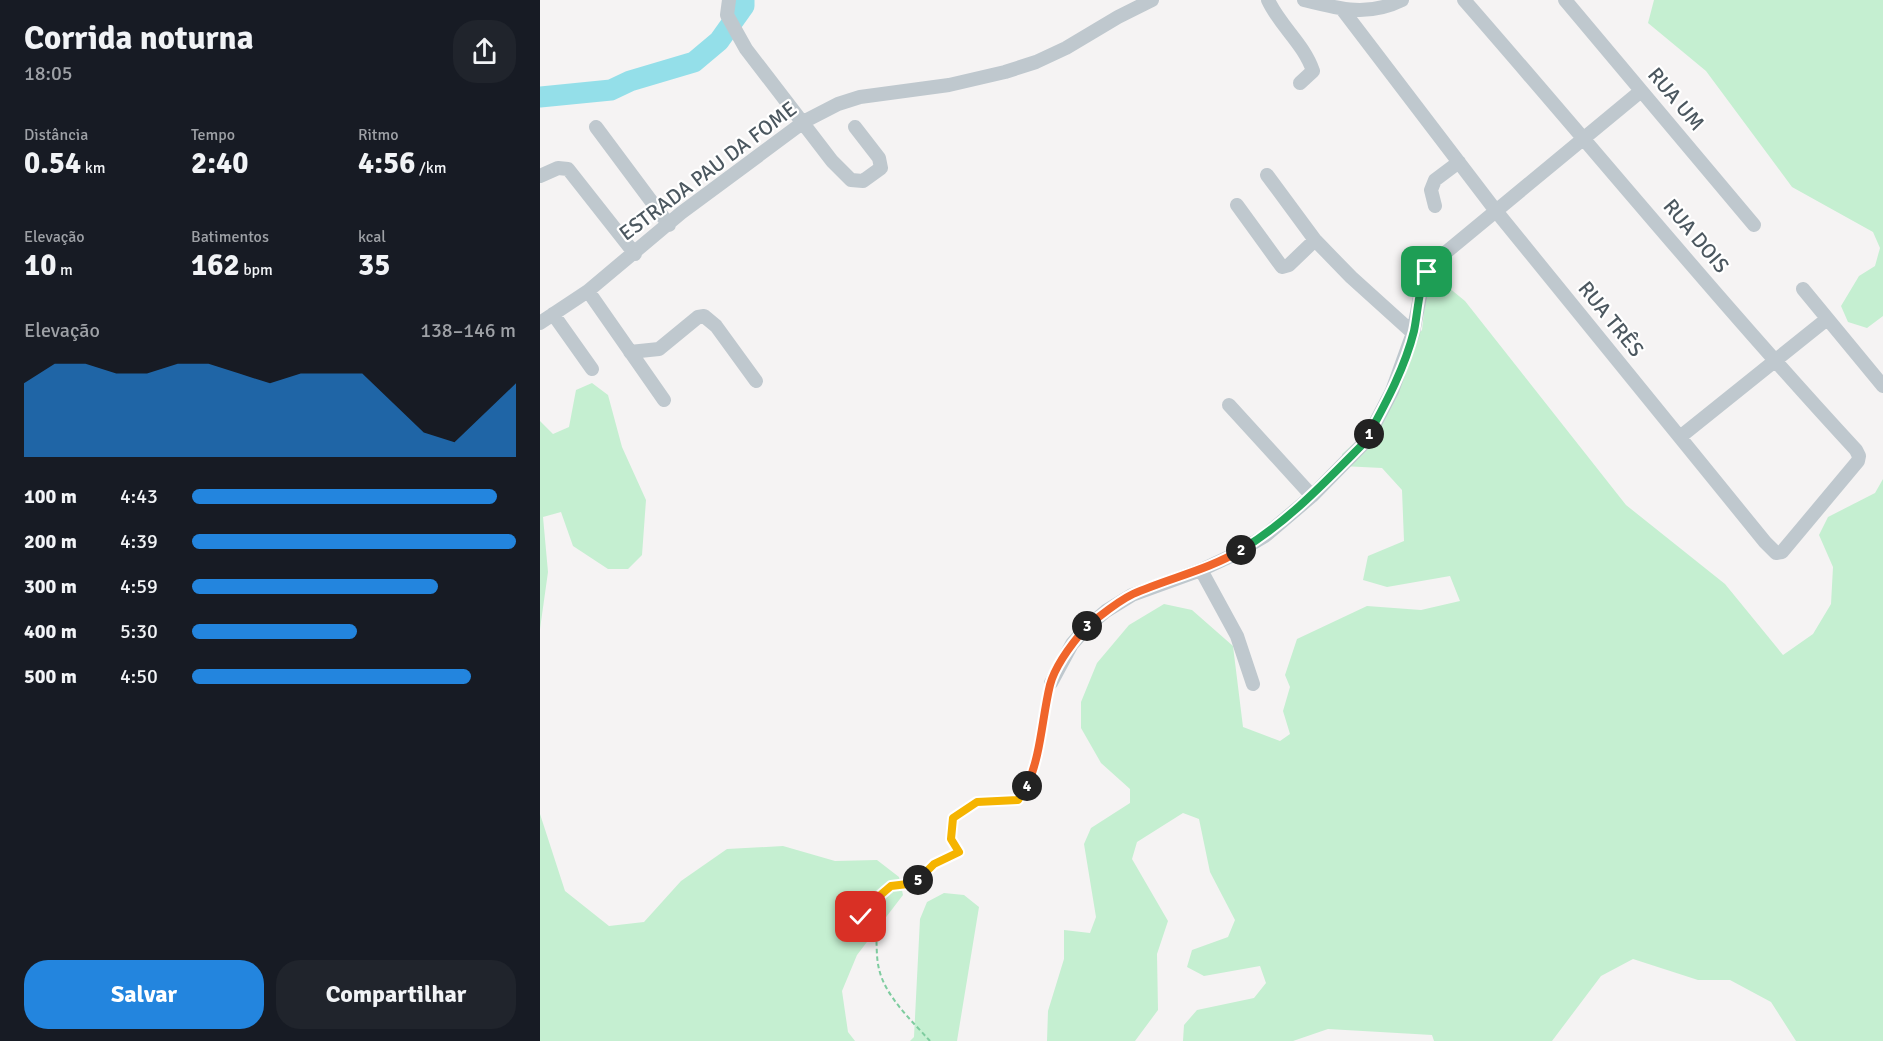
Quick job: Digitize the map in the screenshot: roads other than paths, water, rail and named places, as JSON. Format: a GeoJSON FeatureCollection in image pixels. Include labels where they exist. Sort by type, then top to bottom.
{"type":"FeatureCollection","features":[{"type":"Feature","properties":{"kind":"street"},"geometry":{"type":"LineString","coordinates":[[729,0],[727,15],[746,49],[832,161],[851,180],[863,181],[881,168],[879,158],[855,127]]}},
{"type":"Feature","properties":{"kind":"street","name":"ESTRADA PAU DA FOME"},"geometry":{"type":"LineString","coordinates":[[540,323],[588,291],[635,254],[681,213],[803,122],[838,104],[860,97],[949,85],[1036,62],[1066,48],[1118,16],[1152,0]]}},
{"type":"Feature","properties":{"kind":"street"},"geometry":{"type":"LineString","coordinates":[[1268,0],[1275,15],[1308,58],[1312,71],[1300,83]]}},
{"type":"Feature","properties":{"kind":"street"},"geometry":{"type":"LineString","coordinates":[[1304,0],[1342,9],[1374,10],[1402,0]]}},
{"type":"Feature","properties":{"kind":"street","name":"RUA DOIS"},"geometry":{"type":"LineString","coordinates":[[1464,0],[1775,362],[1856,450],[1858,461]]}},
{"type":"Feature","properties":{"kind":"street","name":"RUA UM"},"geometry":{"type":"LineString","coordinates":[[1565,0],[1754,225]]}},
{"type":"Feature","properties":{"kind":"street","name":"RUA TRÊS"},"geometry":{"type":"LineString","coordinates":[[1342,9],[1496,211],[1765,542],[1778,554],[1788,546],[1858,461]]}},
{"type":"Feature","properties":{"kind":"street"},"geometry":{"type":"LineString","coordinates":[[1051,683],[1072,644],[1106,611],[1132,595],[1201,570],[1231,556],[1264,536],[1312,496],[1366,441],[1392,391],[1413,333],[1423,281],[1434,263],[1641,91]]}},
{"type":"Feature","properties":{"kind":"street"},"geometry":{"type":"LineString","coordinates":[[596,127],[669,225]]}},
{"type":"Feature","properties":{"kind":"street"},"geometry":{"type":"LineString","coordinates":[[1436,206],[1431,190],[1435,180],[1459,162]]}},
{"type":"Feature","properties":{"kind":"street"},"geometry":{"type":"LineString","coordinates":[[540,176],[558,168],[568,169],[635,254]]}},
{"type":"Feature","properties":{"kind":"street"},"geometry":{"type":"LineString","coordinates":[[1267,175],[1315,240],[1413,333]]}},
{"type":"Feature","properties":{"kind":"street"},"geometry":{"type":"LineString","coordinates":[[1237,205],[1282,267],[1289,265],[1315,240]]}},
{"type":"Feature","properties":{"kind":"street"},"geometry":{"type":"LineString","coordinates":[[1803,289],[1883,386]]}},
{"type":"Feature","properties":{"kind":"street"},"geometry":{"type":"LineString","coordinates":[[588,291],[664,400]]}},
{"type":"Feature","properties":{"kind":"street"},"geometry":{"type":"LineString","coordinates":[[553,314],[592,369]]}},
{"type":"Feature","properties":{"kind":"street"},"geometry":{"type":"LineString","coordinates":[[630,352],[658,349],[698,317],[704,316],[716,326],[756,381]]}},
{"type":"Feature","properties":{"kind":"street"},"geometry":{"type":"LineString","coordinates":[[1680,437],[1827,319]]}},
{"type":"Feature","properties":{"kind":"street"},"geometry":{"type":"LineString","coordinates":[[1229,405],[1312,496]]}},
{"type":"Feature","properties":{"kind":"street"},"geometry":{"type":"LineString","coordinates":[[1201,570],[1238,636],[1254,684]]}},
{"type":"Feature","properties":{"kind":"waterway"},"geometry":{"type":"LineString","coordinates":[[540,97],[611,90],[630,81],[694,62],[719,41],[744,6],[744,0]]}}]}
